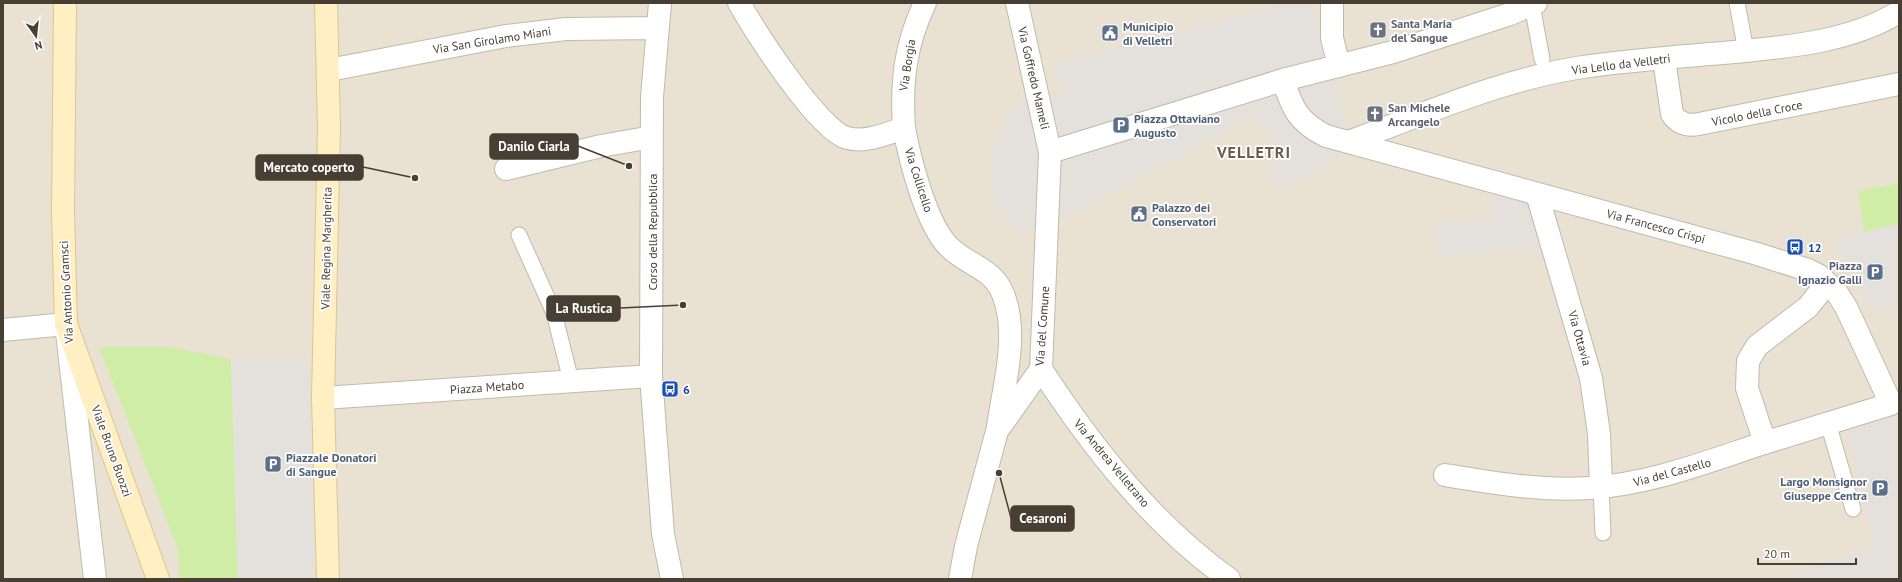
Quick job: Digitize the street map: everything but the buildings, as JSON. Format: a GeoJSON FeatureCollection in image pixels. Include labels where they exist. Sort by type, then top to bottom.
{"type":"FeatureCollection","features":[{"type":"Feature","properties":{"kind":"street","name":"Via Antonio Gramsci"},"geometry":{"type":"LineString","coordinates":[[65,3],[63,211],[66,324],[95,579]]}},
{"type":"Feature","properties":{"kind":"street","name":"Viale Regina Margherita"},"geometry":{"type":"LineString","coordinates":[[326,3],[329,70],[329,149],[323,398],[326,577]]}},
{"type":"Feature","properties":{"kind":"street","name":"Corso della Repubblica"},"geometry":{"type":"LineString","coordinates":[[660,3],[652,98],[651,376],[662,534],[672,579]]}},
{"type":"Feature","properties":{"kind":"street"},"geometry":{"type":"LineString","coordinates":[[739,3],[772,55],[828,127],[847,138],[857,139],[868,139],[904,128]]}},
{"type":"Feature","properties":{"kind":"street","name":"Via Borgia"},"geometry":{"type":"LineString","coordinates":[[904,128],[902,92],[904,71],[910,41],[925,3]]}},
{"type":"Feature","properties":{"kind":"street","name":"Via Goffredo Mameli"},"geometry":{"type":"LineString","coordinates":[[1017,3],[1050,152]]}},
{"type":"Feature","properties":{"kind":"street"},"geometry":{"type":"LineString","coordinates":[[1332,3],[1331,28],[1339,66]]}},
{"type":"Feature","properties":{"kind":"street"},"geometry":{"type":"LineString","coordinates":[[1050,152],[1283,80],[1393,52],[1510,14],[1534,4]]}},
{"type":"Feature","properties":{"kind":"street","name":"Via Lello da Velletri"},"geometry":{"type":"LineString","coordinates":[[1348,142],[1488,90],[1525,80],[1583,67],[1746,51],[1787,46],[1831,38],[1867,27],[1894,10]]}},
{"type":"Feature","properties":{"kind":"street","name":"Via San Girolamo Miani"},"geometry":{"type":"LineString","coordinates":[[329,70],[513,35],[580,29],[658,28]]}},
{"type":"Feature","properties":{"kind":"street","name":"Vicolo della Croce"},"geometry":{"type":"LineString","coordinates":[[1664,59],[1672,114],[1676,119],[1686,124],[1699,124],[1899,84]]}},
{"type":"Feature","properties":{"kind":"street"},"geometry":{"type":"LineString","coordinates":[[1283,80],[1293,108],[1306,124],[1326,136],[1348,142]]}},
{"type":"Feature","properties":{"kind":"street","name":"Via Collicello"},"geometry":{"type":"LineString","coordinates":[[904,128],[912,165],[935,227],[948,247],[956,254],[983,269],[994,278],[1000,286],[1006,302],[1009,325],[1008,358],[997,431]]}},
{"type":"Feature","properties":{"kind":"street"},"geometry":{"type":"LineString","coordinates":[[506,169],[601,146],[652,137]]}},
{"type":"Feature","properties":{"kind":"street","name":"Via Francesco Crispi"},"geometry":{"type":"LineString","coordinates":[[1348,142],[1783,261],[1808,270],[1827,283],[1846,307],[1891,404]]}},
{"type":"Feature","properties":{"kind":"street","name":"Via del Comune"},"geometry":{"type":"LineString","coordinates":[[960,579],[966,546],[997,431],[1041,369],[1050,152]]}},
{"type":"Feature","properties":{"kind":"street","name":"Via Ottavia"},"geometry":{"type":"LineString","coordinates":[[1537,194],[1590,371],[1598,428],[1601,486]]}},
{"type":"Feature","properties":{"kind":"street"},"geometry":{"type":"LineString","coordinates":[[1765,443],[1751,406],[1747,388],[1748,360],[1757,346],[1808,307],[1827,283]]}},
{"type":"Feature","properties":{"kind":"street"},"geometry":{"type":"LineString","coordinates":[[3,330],[66,324]]}},
{"type":"Feature","properties":{"kind":"street","name":"Viale Bruno Buozzi"},"geometry":{"type":"LineString","coordinates":[[66,324],[158,579]]}},
{"type":"Feature","properties":{"kind":"street","name":"Via Andrea Velletrano"},"geometry":{"type":"LineString","coordinates":[[1041,369],[1076,420],[1130,487],[1176,535],[1228,579]]}},
{"type":"Feature","properties":{"kind":"street","name":"Piazza Metabo"},"geometry":{"type":"LineString","coordinates":[[323,398],[651,376]]}},
{"type":"Feature","properties":{"kind":"street","name":"Via del Castello"},"geometry":{"type":"LineString","coordinates":[[1445,475],[1531,487],[1565,488],[1601,486],[1654,479],[1693,468],[1765,443],[1891,404]]}},
{"type":"Feature","properties":{"kind":"lane"},"geometry":{"type":"LineString","coordinates":[[1737,3],[1746,51]]}},
{"type":"Feature","properties":{"kind":"lane"},"geometry":{"type":"LineString","coordinates":[[1534,4],[1542,59]]}},
{"type":"Feature","properties":{"kind":"lane"},"geometry":{"type":"LineString","coordinates":[[519,235],[554,313],[571,381]]}},
{"type":"Feature","properties":{"kind":"lane"},"geometry":{"type":"LineString","coordinates":[[1828,423],[1853,509]]}},
{"type":"Feature","properties":{"kind":"lane"},"geometry":{"type":"LineString","coordinates":[[1601,486],[1603,533]]}},
{"type":"Feature","properties":{"kind":"shaded area"},"geometry":{"type":"Polygon","coordinates":[[[3,3],[1899,3],[1899,579],[3,579],[3,3]]]}},
{"type":"Feature","properties":{"kind":"shaded area","name":"Piazza Ottaviano Augusto"},"geometry":{"type":"Polygon","coordinates":[[[1287,3],[1310,3],[1350,134],[1340,157],[1279,190],[1265,165],[1278,155],[1256,115],[1061,220],[1019,233],[993,200],[992,143],[1017,103],[1062,92],[1057,63],[1287,3]]]}},
{"type":"Feature","properties":{"kind":"shaded area"},"geometry":{"type":"Polygon","coordinates":[[[1492,190],[1530,198],[1546,249],[1440,256],[1435,222],[1495,220],[1492,190]]]}},
{"type":"Feature","properties":{"kind":"shaded area","name":"Piazza Ignazio Galli"},"geometry":{"type":"Polygon","coordinates":[[[1899,224],[1899,304],[1874,312],[1833,239],[1899,224]]]}},
{"type":"Feature","properties":{"kind":"shaded area","name":"Piazzale Donatori di Sangue"},"geometry":{"type":"Polygon","coordinates":[[[231,359],[310,361],[315,566],[302,579],[238,579],[231,359]]]}},
{"type":"Feature","properties":{"kind":"shaded area","name":"Largo Monsignor Giuseppe Centra"},"geometry":{"type":"Polygon","coordinates":[[[1899,410],[1899,579],[1787,579],[1785,575],[1875,548],[1847,428],[1899,410]]]}},
{"type":"Feature","properties":{"kind":"green space"},"geometry":{"type":"Polygon","coordinates":[[[1899,183],[1899,224],[1864,232],[1858,191],[1899,183]]]}},
{"type":"Feature","properties":{"kind":"green space"},"geometry":{"type":"Polygon","coordinates":[[[99,347],[170,347],[231,359],[238,579],[180,579],[178,549],[99,347]]]}},
{"type":"Feature","properties":{"kind":"place","name":"Santa Maria del Sangue"},"geometry":{"type":"Point","coordinates":[1378,30]}},
{"type":"Feature","properties":{"kind":"place","name":"Municipio di Velletri"},"geometry":{"type":"Point","coordinates":[1110,33]}},
{"type":"Feature","properties":{"kind":"place","name":"San Michele Arcangelo"},"geometry":{"type":"Point","coordinates":[1375,114]}},
{"type":"Feature","properties":{"kind":"place","name":"Piazza Ottaviano Augusto"},"geometry":{"type":"Point","coordinates":[1121,125]}},
{"type":"Feature","properties":{"kind":"place","name":"Danilo Ciarla"},"geometry":{"type":"Point","coordinates":[629,166]}},
{"type":"Feature","properties":{"kind":"place","name":"Mercato coperto"},"geometry":{"type":"Point","coordinates":[415,178]}},
{"type":"Feature","properties":{"kind":"place","name":"Palazzo dei Conservatori"},"geometry":{"type":"Point","coordinates":[1139,214]}},
{"type":"Feature","properties":{"kind":"place","name":"12"},"geometry":{"type":"Point","coordinates":[1795,247]}},
{"type":"Feature","properties":{"kind":"place","name":"Piazza Ignazio Galli"},"geometry":{"type":"Point","coordinates":[1875,272]}},
{"type":"Feature","properties":{"kind":"place","name":"La Rustica"},"geometry":{"type":"Point","coordinates":[683,305]}},
{"type":"Feature","properties":{"kind":"place","name":"6"},"geometry":{"type":"Point","coordinates":[670,389]}},
{"type":"Feature","properties":{"kind":"place","name":"Piazzale Donatori di Sangue"},"geometry":{"type":"Point","coordinates":[273,464]}},
{"type":"Feature","properties":{"kind":"place","name":"Cesaroni"},"geometry":{"type":"Point","coordinates":[999,473]}},
{"type":"Feature","properties":{"kind":"place","name":"Largo Monsignor Giuseppe Centra"},"geometry":{"type":"Point","coordinates":[1880,488]}},
{"type":"Feature","properties":{"kind":"district","name":"VELLETRI"},"geometry":{"type":"Point","coordinates":[1254,152]}}]}
